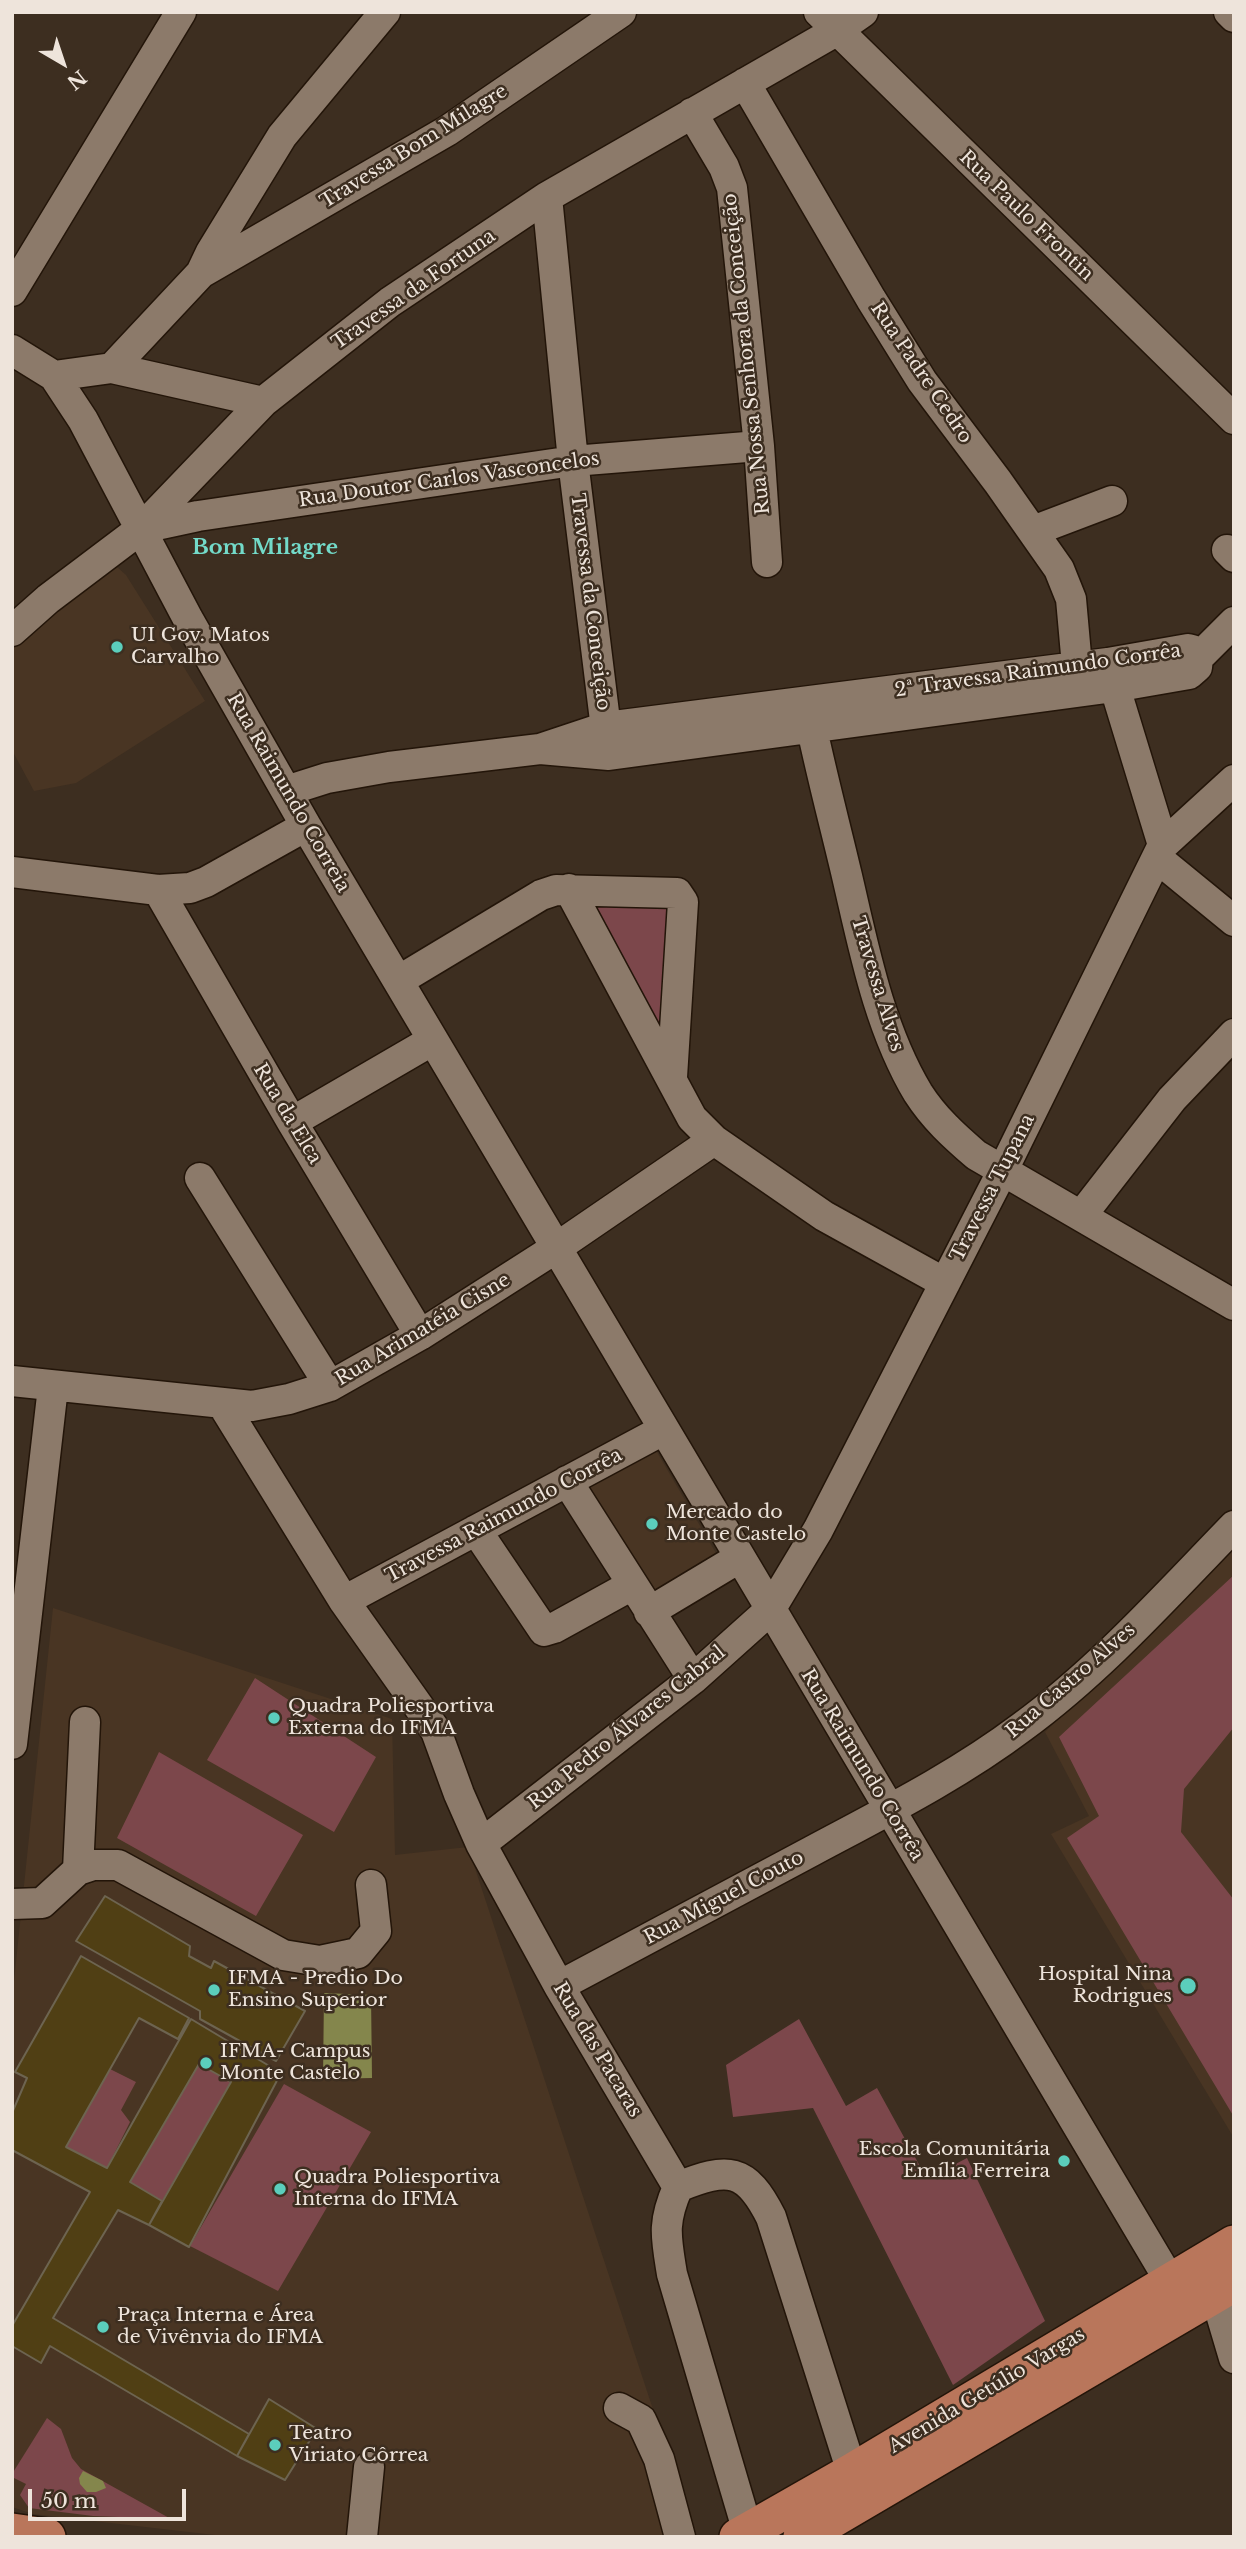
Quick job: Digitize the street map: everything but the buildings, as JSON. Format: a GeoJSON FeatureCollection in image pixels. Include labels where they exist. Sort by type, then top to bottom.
{"type":"FeatureCollection","features":[{"type":"Feature","properties":{"kind":"main road","name":"Avenida Getúlio Vargas"},"geometry":{"type":"LineString","coordinates":[[743,2534],[1234,2244]]}},
{"type":"Feature","properties":{"kind":"main road","name":"Avenida Getúlio Vargas"},"geometry":{"type":"LineString","coordinates":[[802,2537],[1224,2288]]}},
{"type":"Feature","properties":{"kind":"main road"},"geometry":{"type":"LineString","coordinates":[[1015,2410],[1009,2401],[1010,2390],[1055,2350]]}},
{"type":"Feature","properties":{"kind":"main road"},"geometry":{"type":"LineString","coordinates":[[12,2532],[47,2537]]}},
{"type":"Feature","properties":{"kind":"street"},"geometry":{"type":"LineString","coordinates":[[12,291],[181,12]]}},
{"type":"Feature","properties":{"kind":"street","name":"Travessa Bom Milagre"},"geometry":{"type":"LineString","coordinates":[[201,274],[211,252],[282,136],[385,12]]}},
{"type":"Feature","properties":{"kind":"street","name":"Travessa Bom Milagre"},"geometry":{"type":"LineString","coordinates":[[112,368],[201,274],[447,131],[621,12]]}},
{"type":"Feature","properties":{"kind":"street","name":"Travessa da Fortuna"},"geometry":{"type":"LineString","coordinates":[[12,631],[48,599],[142,528],[263,402],[390,302],[547,197],[746,83],[827,21],[863,12]]}},
{"type":"Feature","properties":{"kind":"street"},"geometry":{"type":"LineString","coordinates":[[1229,12],[1234,17]]}},
{"type":"Feature","properties":{"kind":"street","name":"Rua Paulo Frontin"},"geometry":{"type":"LineString","coordinates":[[827,21],[1234,419]]}},
{"type":"Feature","properties":{"kind":"street","name":"Rua Padre Cedro"},"geometry":{"type":"LineString","coordinates":[[746,83],[871,299],[922,381],[1059,569],[1071,599],[1077,666]]}},
{"type":"Feature","properties":{"kind":"street","name":"Rua Nossa Senhora da Conceição"},"geometry":{"type":"LineString","coordinates":[[692,113],[732,188],[759,446],[767,562]]}},
{"type":"Feature","properties":{"kind":"street","name":"Travessa da Conceição"},"geometry":{"type":"LineString","coordinates":[[547,197],[573,461],[607,741]]}},
{"type":"Feature","properties":{"kind":"street","name":"Rua Raimundo Correia"},"geometry":{"type":"LineString","coordinates":[[12,350],[54,376],[83,421],[188,618],[286,791],[556,1248]]}},
{"type":"Feature","properties":{"kind":"street"},"geometry":{"type":"LineString","coordinates":[[54,376],[112,368],[263,402]]}},
{"type":"Feature","properties":{"kind":"street","name":"Rua Doutor Carlos Vasconcelos"},"geometry":{"type":"LineString","coordinates":[[142,528],[198,516],[573,461],[759,446]]}},
{"type":"Feature","properties":{"kind":"street"},"geometry":{"type":"LineString","coordinates":[[1033,531],[1112,501]]}},
{"type":"Feature","properties":{"kind":"street","name":"2ª Travessa Raimundo Corrêa"},"geometry":{"type":"LineString","coordinates":[[286,791],[327,778],[389,767],[1111,675],[1189,674],[1196,667],[1198,658],[1234,622]]}},
{"type":"Feature","properties":{"kind":"street","name":"2ª Travessa Raimundo Corrêa"},"geometry":{"type":"LineString","coordinates":[[809,715],[1077,666],[1111,675]]}},
{"type":"Feature","properties":{"kind":"street"},"geometry":{"type":"LineString","coordinates":[[1111,675],[1160,852],[1234,922]]}},
{"type":"Feature","properties":{"kind":"street","name":"Travessa Alves"},"geometry":{"type":"LineString","coordinates":[[809,715],[857,920],[883,1015],[901,1062],[920,1095],[941,1124],[976,1155],[1234,1305]]}},
{"type":"Feature","properties":{"kind":"street","name":"Travessa Tupana"},"geometry":{"type":"LineString","coordinates":[[770,1610],[818,1530],[1003,1170],[1160,852],[1234,780]]}},
{"type":"Feature","properties":{"kind":"street"},"geometry":{"type":"LineString","coordinates":[[12,872],[158,890],[190,888],[206,882],[306,825]]}},
{"type":"Feature","properties":{"kind":"street"},"geometry":{"type":"LineString","coordinates":[[569,889],[692,1118],[713,1140],[824,1216],[945,1283]]}},
{"type":"Feature","properties":{"kind":"street","name":"Rua da Elca"},"geometry":{"type":"LineString","coordinates":[[158,890],[292,1122],[420,1335]]}},
{"type":"Feature","properties":{"kind":"street"},"geometry":{"type":"LineString","coordinates":[[398,981],[541,895],[556,890],[677,894],[683,902],[672,1078]]}},
{"type":"Feature","properties":{"kind":"street"},"geometry":{"type":"LineString","coordinates":[[292,1122],[433,1040]]}},
{"type":"Feature","properties":{"kind":"street"},"geometry":{"type":"LineString","coordinates":[[1081,1216],[1172,1099],[1231,1041]]}},
{"type":"Feature","properties":{"kind":"street","name":"Rua Arimatéia Cisne"},"geometry":{"type":"LineString","coordinates":[[12,1381],[223,1405],[252,1406],[289,1399],[325,1377],[420,1335],[556,1248],[713,1140]]}},
{"type":"Feature","properties":{"kind":"street"},"geometry":{"type":"LineString","coordinates":[[200,1178],[325,1377]]}},
{"type":"Feature","properties":{"kind":"street","name":"Rua Raimundo Corrêa"},"geometry":{"type":"LineString","coordinates":[[556,1248],[1170,2281]]}},
{"type":"Feature","properties":{"kind":"street"},"geometry":{"type":"LineString","coordinates":[[12,1744],[53,1387]]}},
{"type":"Feature","properties":{"kind":"street","name":"Rua das Pacaras"},"geometry":{"type":"LineString","coordinates":[[223,1405],[344,1601],[436,1731],[481,1844],[558,1986],[678,2187]]}},
{"type":"Feature","properties":{"kind":"street","name":"Travessa Raimundo Corrêa"},"geometry":{"type":"LineString","coordinates":[[344,1601],[663,1430]]}},
{"type":"Feature","properties":{"kind":"street"},"geometry":{"type":"LineString","coordinates":[[567,1481],[693,1679]]}},
{"type":"Feature","properties":{"kind":"street","name":"Rua Castro Alves"},"geometry":{"type":"LineString","coordinates":[[889,1810],[960,1770],[1023,1727],[1101,1660],[1234,1526]]}},
{"type":"Feature","properties":{"kind":"street"},"geometry":{"type":"LineString","coordinates":[[476,1530],[544,1631],[555,1628],[632,1585]]}},
{"type":"Feature","properties":{"kind":"street"},"geometry":{"type":"LineString","coordinates":[[649,1612],[739,1558]]}},
{"type":"Feature","properties":{"kind":"street","name":"Rua Pedro Álvares Cabral"},"geometry":{"type":"LineString","coordinates":[[481,1844],[693,1679],[770,1610]]}},
{"type":"Feature","properties":{"kind":"street"},"geometry":{"type":"LineString","coordinates":[[78,1870],[85,1721]]}},
{"type":"Feature","properties":{"kind":"street","name":"Rua Miguel Couto"},"geometry":{"type":"LineString","coordinates":[[558,1986],[889,1810]]}},
{"type":"Feature","properties":{"kind":"street"},"geometry":{"type":"LineString","coordinates":[[12,1904],[42,1903],[78,1870],[93,1865],[118,1865],[283,1955],[320,1961],[358,1953],[376,1931],[371,1885]]}},
{"type":"Feature","properties":{"kind":"street"},"geometry":{"type":"LineString","coordinates":[[743,2534],[673,2274],[665,2231],[669,2208],[678,2187],[704,2177],[736,2176],[750,2183],[762,2199],[771,2217],[852,2472]]}},
{"type":"Feature","properties":{"kind":"street"},"geometry":{"type":"LineString","coordinates":[[1224,2288],[1234,2358]]}},
{"type":"Feature","properties":{"kind":"street"},"geometry":{"type":"LineString","coordinates":[[619,2408],[641,2420],[659,2459],[680,2537]]}},
{"type":"Feature","properties":{"kind":"street"},"geometry":{"type":"LineString","coordinates":[[362,2537],[369,2467]]}},
{"type":"Feature","properties":{"kind":"shaded area","name":"UI Gov. Matos Carvalho"},"geometry":{"type":"Polygon","coordinates":[[[107,566],[117,567],[126,575],[205,701],[76,783],[34,791],[12,750],[12,639],[107,566]]]}},
{"type":"Feature","properties":{"kind":"shaded area"},"geometry":{"type":"Polygon","coordinates":[[[589,898],[679,898],[667,1049],[589,898]]]}},
{"type":"Feature","properties":{"kind":"shaded area","name":"Mercado do Monte Castelo"},"geometry":{"type":"Polygon","coordinates":[[[654,1447],[720,1560],[651,1601],[584,1489],[654,1447]]]}},
{"type":"Feature","properties":{"kind":"shaded area","name":"Hospital Nina Rodrigues"},"geometry":{"type":"Polygon","coordinates":[[[1234,1546],[1234,2138],[1051,1834],[1089,1816],[1045,1732],[1234,1546]]]}},
{"type":"Feature","properties":{"kind":"shaded area","name":"Hospital Nina Rodrigues"},"geometry":{"type":"Polygon","coordinates":[[[1234,1575],[1234,1727],[1184,1789],[1181,1832],[1234,1900],[1234,2117],[1067,1838],[1099,1816],[1059,1737],[1234,1575]]]}},
{"type":"Feature","properties":{"kind":"shaded area","name":"IFMA- Campus Monte Castelo"},"geometry":{"type":"Polygon","coordinates":[[[53,1608],[392,1719],[395,1855],[468,1847],[694,2534],[679,2537],[232,2537],[33,2514],[12,2507],[12,2000],[53,1608]]]}},
{"type":"Feature","properties":{"kind":"shaded area","name":"Quadra Poliesportiva Externa do IFMA"},"geometry":{"type":"Polygon","coordinates":[[[255,1678],[376,1757],[334,1832],[207,1760],[255,1678]]]}},
{"type":"Feature","properties":{"kind":"shaded area"},"geometry":{"type":"Polygon","coordinates":[[[159,1752],[303,1835],[256,1916],[117,1838],[159,1752]]]}},
{"type":"Feature","properties":{"kind":"shaded area"},"geometry":{"type":"Polygon","coordinates":[[[324,1993],[371,1995],[372,2078],[323,2079],[324,1993]]]}},
{"type":"Feature","properties":{"kind":"shaded area"},"geometry":{"type":"Polygon","coordinates":[[[799,2019],[846,2106],[877,2088],[927,2179],[967,2158],[1045,2321],[953,2385],[813,2108],[733,2117],[726,2065],[799,2019]]]}},
{"type":"Feature","properties":{"kind":"shaded area"},"geometry":{"type":"Polygon","coordinates":[[[199,2064],[231,2082],[162,2201],[130,2182],[199,2064]]]}},
{"type":"Feature","properties":{"kind":"shaded area"},"geometry":{"type":"Polygon","coordinates":[[[110,2069],[136,2082],[121,2110],[130,2122],[107,2168],[66,2147],[110,2069]]]}},
{"type":"Feature","properties":{"kind":"shaded area","name":"Quadra Poliesportiva Interna do IFMA"},"geometry":{"type":"Polygon","coordinates":[[[284,2084],[371,2132],[278,2291],[190,2246],[284,2084]]]}},
{"type":"Feature","properties":{"kind":"shaded area"},"geometry":{"type":"Polygon","coordinates":[[[47,2418],[61,2429],[72,2458],[81,2469],[171,2519],[93,2516],[29,2508],[20,2495],[26,2484],[12,2477],[12,2474],[47,2418]]]}},
{"type":"Feature","properties":{"kind":"shaded area"},"geometry":{"type":"Polygon","coordinates":[[[83,2471],[103,2481],[106,2488],[87,2492],[80,2484],[79,2478],[83,2471]]]}},
{"type":"Feature","properties":{"kind":"place","name":"UI Gov. Matos Carvalho"},"geometry":{"type":"Point","coordinates":[117,647]}},
{"type":"Feature","properties":{"kind":"place","name":"Mercado do Monte Castelo"},"geometry":{"type":"Point","coordinates":[652,1524]}},
{"type":"Feature","properties":{"kind":"place","name":"Quadra Poliesportiva Externa do IFMA"},"geometry":{"type":"Point","coordinates":[274,1718]}},
{"type":"Feature","properties":{"kind":"place","name":"Hospital Nina Rodrigues"},"geometry":{"type":"Point","coordinates":[1188,1986]}},
{"type":"Feature","properties":{"kind":"place","name":"IFMA - Predio Do Ensino Superior"},"geometry":{"type":"Point","coordinates":[214,1990]}},
{"type":"Feature","properties":{"kind":"place","name":"IFMA- Campus Monte Castelo"},"geometry":{"type":"Point","coordinates":[206,2063]}},
{"type":"Feature","properties":{"kind":"place","name":"Escola Comunitária Emília Ferreira"},"geometry":{"type":"Point","coordinates":[1064,2161]}},
{"type":"Feature","properties":{"kind":"place","name":"Quadra Poliesportiva Interna do IFMA"},"geometry":{"type":"Point","coordinates":[280,2189]}},
{"type":"Feature","properties":{"kind":"place","name":"Praça Interna e Área de Vivênvia do IFMA"},"geometry":{"type":"Point","coordinates":[103,2327]}},
{"type":"Feature","properties":{"kind":"place","name":"Teatro Viriato Côrrea"},"geometry":{"type":"Point","coordinates":[275,2445]}},
{"type":"Feature","properties":{"kind":"district","name":"Bom Milagre"},"geometry":{"type":"Point","coordinates":[265,548]}}]}
